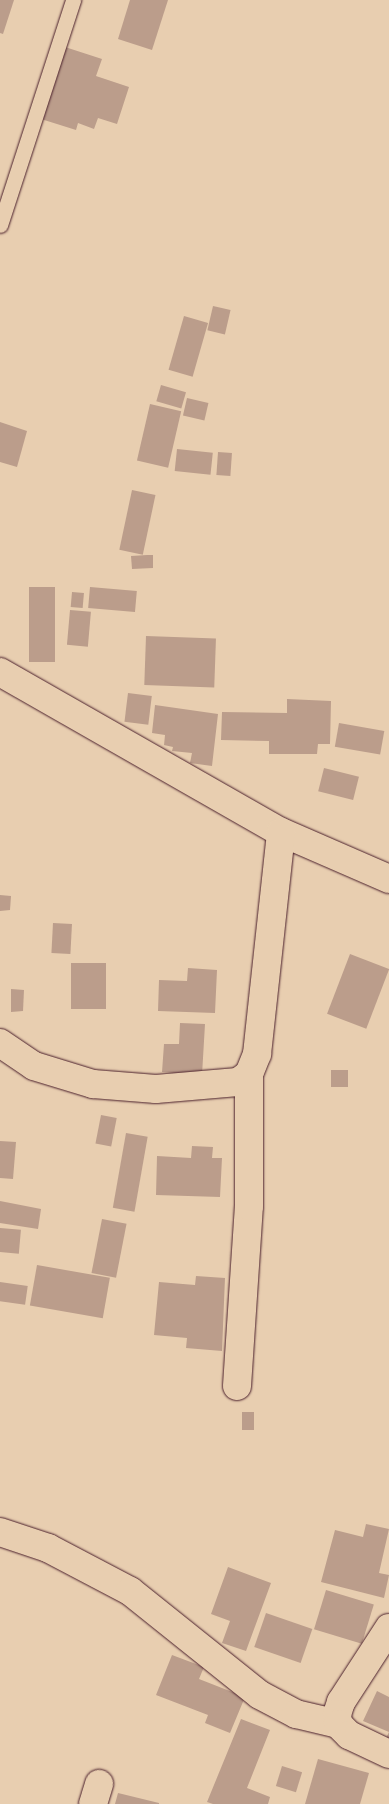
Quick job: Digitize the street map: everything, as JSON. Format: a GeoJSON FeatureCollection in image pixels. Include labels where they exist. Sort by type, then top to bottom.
{"type":"FeatureCollection","features":[{"type":"Feature","properties":{"kind":"street"},"geometry":{"type":"LineString","coordinates":[[0,672],[281,832],[389,879]]}},
{"type":"Feature","properties":{"kind":"street"},"geometry":{"type":"LineString","coordinates":[[237,1386],[249,1206],[249,1074],[257,1054],[281,832]]}},
{"type":"Feature","properties":{"kind":"street"},"geometry":{"type":"LineString","coordinates":[[0,1044],[34,1066],[93,1084],[156,1090],[211,1087],[238,1082],[249,1074]]}},
{"type":"Feature","properties":{"kind":"street"},"geometry":{"type":"LineString","coordinates":[[0,1532],[48,1548],[130,1591],[260,1695],[296,1714],[338,1724],[349,1735],[389,1754]]}},
{"type":"Feature","properties":{"kind":"street"},"geometry":{"type":"LineString","coordinates":[[338,1724],[337,1714],[341,1702],[389,1628]]}},
{"type":"Feature","properties":{"kind":"lane"},"geometry":{"type":"LineString","coordinates":[[0,225],[73,0]]}},
{"type":"Feature","properties":{"kind":"building"},"geometry":{"type":"Polygon","coordinates":[[[0,0],[14,0],[3,34],[0,33],[0,0]]]}},
{"type":"Feature","properties":{"kind":"building"},"geometry":{"type":"Polygon","coordinates":[[[130,0],[168,0],[152,50],[118,39],[130,0]]]}},
{"type":"Feature","properties":{"kind":"building"},"geometry":{"type":"Polygon","coordinates":[[[65,47],[102,59],[96,76],[129,87],[117,124],[98,118],[94,129],[78,123],[76,130],[41,119],[65,47]]]}},
{"type":"Feature","properties":{"kind":"building"},"geometry":{"type":"Polygon","coordinates":[[[213,306],[231,310],[225,334],[207,330],[213,306]]]}},
{"type":"Feature","properties":{"kind":"building"},"geometry":{"type":"Polygon","coordinates":[[[184,316],[208,323],[193,377],[169,370],[184,316]]]}},
{"type":"Feature","properties":{"kind":"building"},"geometry":{"type":"Polygon","coordinates":[[[161,385],[186,392],[181,409],[156,401],[161,385]]]}},
{"type":"Feature","properties":{"kind":"building"},"geometry":{"type":"Polygon","coordinates":[[[187,398],[208,403],[204,420],[183,416],[187,398]]]}},
{"type":"Feature","properties":{"kind":"building"},"geometry":{"type":"Polygon","coordinates":[[[150,404],[181,411],[168,468],[137,461],[150,404]]]}},
{"type":"Feature","properties":{"kind":"building"},"geometry":{"type":"Polygon","coordinates":[[[0,422],[27,431],[17,467],[0,462],[0,422]]]}},
{"type":"Feature","properties":{"kind":"building"},"geometry":{"type":"Polygon","coordinates":[[[177,449],[213,453],[211,475],[175,471],[177,449]]]}},
{"type":"Feature","properties":{"kind":"building"},"geometry":{"type":"Polygon","coordinates":[[[218,452],[232,453],[230,476],[216,475],[218,452]]]}},
{"type":"Feature","properties":{"kind":"building"},"geometry":{"type":"Polygon","coordinates":[[[132,490],[155,495],[143,555],[119,550],[132,490]]]}},
{"type":"Feature","properties":{"kind":"building"},"geometry":{"type":"Polygon","coordinates":[[[153,555],[153,568],[132,569],[131,556],[153,555]]]}},
{"type":"Feature","properties":{"kind":"building"},"geometry":{"type":"Polygon","coordinates":[[[29,587],[55,587],[55,662],[29,662],[29,587]]]}},
{"type":"Feature","properties":{"kind":"building"},"geometry":{"type":"Polygon","coordinates":[[[90,587],[137,591],[135,612],[88,608],[90,587]]]}},
{"type":"Feature","properties":{"kind":"building"},"geometry":{"type":"Polygon","coordinates":[[[72,592],[84,593],[83,608],[71,607],[72,592]]]}},
{"type":"Feature","properties":{"kind":"building"},"geometry":{"type":"Polygon","coordinates":[[[70,610],[91,612],[88,647],[67,645],[70,610]]]}},
{"type":"Feature","properties":{"kind":"building"},"geometry":{"type":"Polygon","coordinates":[[[146,636],[216,638],[214,687],[144,685],[146,636]]]}},
{"type":"Feature","properties":{"kind":"building"},"geometry":{"type":"Polygon","coordinates":[[[128,693],[152,696],[148,725],[124,722],[128,693]]]}},
{"type":"Feature","properties":{"kind":"building"},"geometry":{"type":"Polygon","coordinates":[[[287,699],[331,701],[330,744],[318,744],[317,754],[269,754],[269,741],[221,740],[222,712],[287,713],[287,699]]]}},
{"type":"Feature","properties":{"kind":"building"},"geometry":{"type":"Polygon","coordinates":[[[155,705],[218,714],[212,766],[190,763],[192,753],[172,751],[173,747],[164,745],[165,735],[152,733],[155,705]]]}},
{"type":"Feature","properties":{"kind":"building"},"geometry":{"type":"Polygon","coordinates":[[[339,723],[384,731],[380,755],[335,747],[339,723]]]}},
{"type":"Feature","properties":{"kind":"building"},"geometry":{"type":"Polygon","coordinates":[[[324,768],[359,777],[353,800],[318,791],[324,768]]]}},
{"type":"Feature","properties":{"kind":"building"},"geometry":{"type":"Polygon","coordinates":[[[0,895],[11,896],[10,910],[0,911],[0,895]]]}},
{"type":"Feature","properties":{"kind":"building"},"geometry":{"type":"Polygon","coordinates":[[[53,923],[72,924],[70,954],[51,953],[53,923]]]}},
{"type":"Feature","properties":{"kind":"building"},"geometry":{"type":"Polygon","coordinates":[[[350,954],[389,969],[366,1029],[327,1014],[350,954]]]}},
{"type":"Feature","properties":{"kind":"building"},"geometry":{"type":"Polygon","coordinates":[[[71,963],[106,963],[106,1009],[71,1009],[71,963]]]}},
{"type":"Feature","properties":{"kind":"building"},"geometry":{"type":"Polygon","coordinates":[[[188,968],[217,970],[215,1013],[158,1011],[159,980],[187,981],[188,968]]]}},
{"type":"Feature","properties":{"kind":"building"},"geometry":{"type":"Polygon","coordinates":[[[11,989],[24,990],[23,1011],[11,1012],[11,989]]]}},
{"type":"Feature","properties":{"kind":"building"},"geometry":{"type":"Polygon","coordinates":[[[180,1023],[205,1024],[202,1075],[162,1072],[164,1044],[179,1044],[180,1023]]]}},
{"type":"Feature","properties":{"kind":"building"},"geometry":{"type":"Polygon","coordinates":[[[331,1070],[348,1070],[348,1087],[331,1087],[331,1070]]]}},
{"type":"Feature","properties":{"kind":"building"},"geometry":{"type":"Polygon","coordinates":[[[101,1115],[117,1118],[111,1147],[95,1143],[101,1115]]]}},
{"type":"Feature","properties":{"kind":"building"},"geometry":{"type":"Polygon","coordinates":[[[126,1133],[148,1137],[134,1212],[113,1208],[126,1133]]]}},
{"type":"Feature","properties":{"kind":"building"},"geometry":{"type":"Polygon","coordinates":[[[0,1141],[16,1142],[13,1179],[0,1178],[0,1141]]]}},
{"type":"Feature","properties":{"kind":"building"},"geometry":{"type":"Polygon","coordinates":[[[192,1146],[213,1147],[212,1158],[222,1158],[220,1197],[156,1195],[157,1156],[191,1158],[192,1146]]]}},
{"type":"Feature","properties":{"kind":"building"},"geometry":{"type":"Polygon","coordinates":[[[0,1201],[41,1209],[38,1229],[0,1223],[0,1201]]]}},
{"type":"Feature","properties":{"kind":"building"},"geometry":{"type":"Polygon","coordinates":[[[102,1219],[127,1224],[116,1278],[92,1273],[102,1219]]]}},
{"type":"Feature","properties":{"kind":"building"},"geometry":{"type":"Polygon","coordinates":[[[0,1228],[21,1230],[19,1254],[0,1252],[0,1228]]]}},
{"type":"Feature","properties":{"kind":"building"},"geometry":{"type":"Polygon","coordinates":[[[37,1265],[110,1278],[103,1318],[30,1305],[37,1265]]]}},
{"type":"Feature","properties":{"kind":"building"},"geometry":{"type":"Polygon","coordinates":[[[196,1276],[225,1278],[222,1351],[186,1348],[187,1338],[154,1335],[159,1282],[195,1285],[196,1276]]]}},
{"type":"Feature","properties":{"kind":"building"},"geometry":{"type":"Polygon","coordinates":[[[0,1282],[28,1286],[25,1305],[0,1301],[0,1282]]]}},
{"type":"Feature","properties":{"kind":"building"},"geometry":{"type":"Polygon","coordinates":[[[242,1412],[254,1412],[254,1430],[242,1430],[242,1412]]]}},
{"type":"Feature","properties":{"kind":"building"},"geometry":{"type":"Polygon","coordinates":[[[366,1524],[389,1529],[379,1573],[389,1575],[384,1598],[321,1582],[335,1530],[363,1537],[366,1524]]]}},
{"type":"Feature","properties":{"kind":"building"},"geometry":{"type":"Polygon","coordinates":[[[228,1567],[271,1583],[246,1651],[222,1643],[230,1621],[211,1614],[228,1567]]]}},
{"type":"Feature","properties":{"kind":"building"},"geometry":{"type":"Polygon","coordinates":[[[326,1590],[374,1605],[362,1644],[314,1629],[326,1590]]]}},
{"type":"Feature","properties":{"kind":"building"},"geometry":{"type":"Polygon","coordinates":[[[266,1613],[312,1629],[301,1663],[254,1647],[266,1613]]]}},
{"type":"Feature","properties":{"kind":"building"},"geometry":{"type":"Polygon","coordinates":[[[172,1655],[204,1667],[199,1679],[245,1697],[230,1733],[205,1723],[208,1715],[156,1695],[172,1655]]]}},
{"type":"Feature","properties":{"kind":"building"},"geometry":{"type":"Polygon","coordinates":[[[377,1691],[389,1697],[389,1732],[363,1721],[377,1691]]]}},
{"type":"Feature","properties":{"kind":"building"},"geometry":{"type":"Polygon","coordinates":[[[241,1719],[270,1730],[247,1788],[270,1797],[268,1804],[213,1804],[207,1802],[241,1719]]]}},
{"type":"Feature","properties":{"kind":"building"},"geometry":{"type":"Polygon","coordinates":[[[318,1759],[369,1773],[360,1804],[305,1804],[318,1759]]]}},
{"type":"Feature","properties":{"kind":"building"},"geometry":{"type":"Polygon","coordinates":[[[282,1766],[302,1772],[296,1792],[276,1786],[282,1766]]]}},
{"type":"Feature","properties":{"kind":"building"},"geometry":{"type":"Polygon","coordinates":[[[118,1793],[159,1803],[159,1804],[115,1804],[118,1793]]]}}]}
